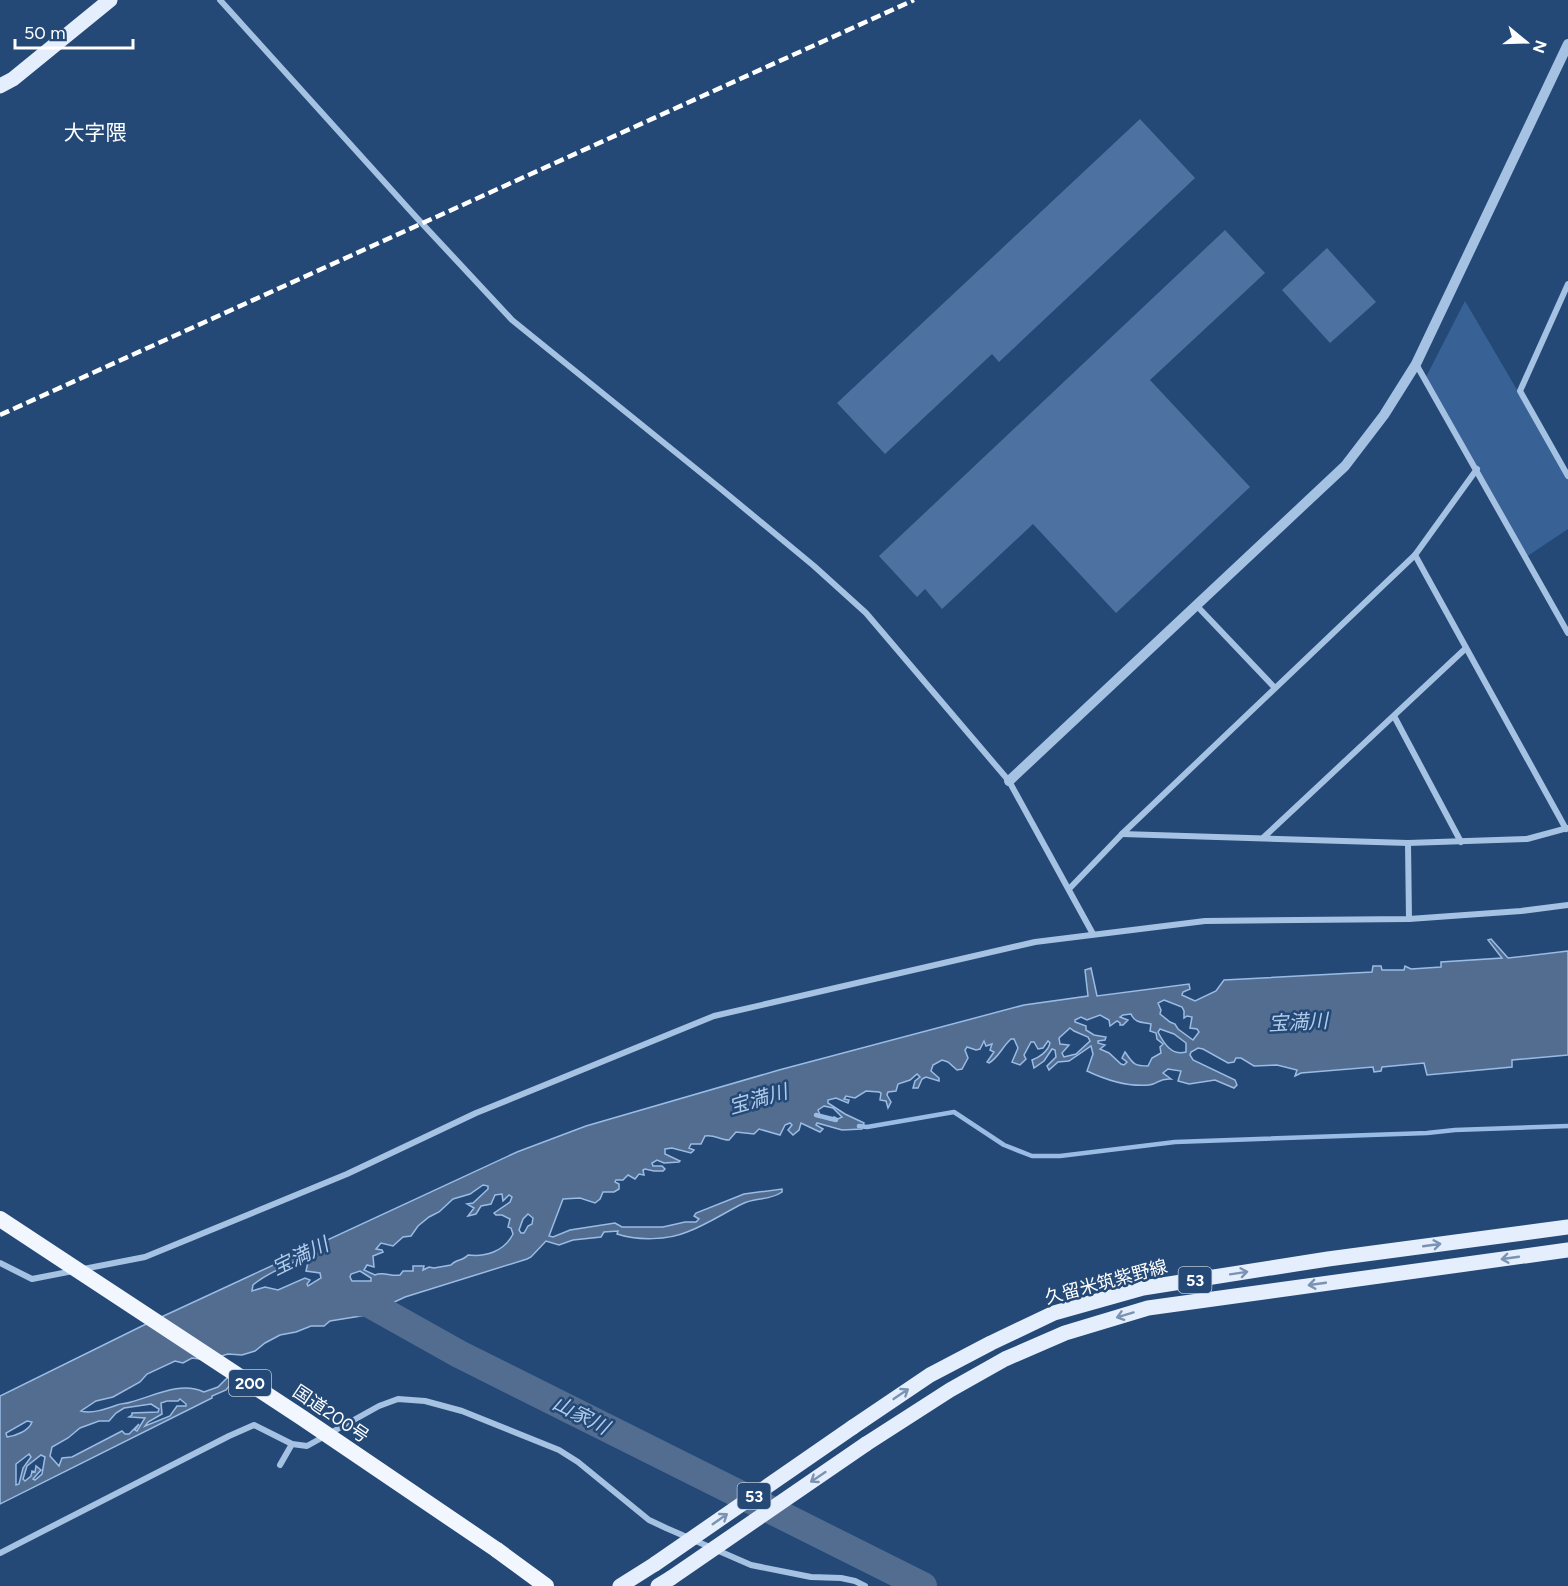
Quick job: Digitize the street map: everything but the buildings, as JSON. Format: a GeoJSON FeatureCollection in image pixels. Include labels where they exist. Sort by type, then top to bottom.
{"type":"FeatureCollection","features":[{"type":"Feature","properties":{"kind":"highway","name":"国道200号"},"geometry":{"type":"LineString","coordinates":[[0,1220],[301,1417],[497,1550],[546,1586]]}},
{"type":"Feature","properties":{"kind":"main road"},"geometry":{"type":"LineString","coordinates":[[0,86],[13,79],[110,0]]}},
{"type":"Feature","properties":{"kind":"main road","name":"久留米筑紫野線"},"geometry":{"type":"LineString","coordinates":[[620,1586],[930,1374],[1054,1313],[1143,1288],[1328,1259],[1568,1227]]}},
{"type":"Feature","properties":{"kind":"main road","name":"久留米筑紫野線"},"geometry":{"type":"LineString","coordinates":[[664,1582],[866,1444],[950,1390],[1005,1359],[1065,1333],[1148,1308],[1568,1250]]}},
{"type":"Feature","properties":{"kind":"street"},"geometry":{"type":"LineString","coordinates":[[220,0],[512,320],[730,496],[866,613],[1009,781],[1093,934]]}},
{"type":"Feature","properties":{"kind":"street"},"geometry":{"type":"LineString","coordinates":[[1009,781],[1345,466],[1384,415],[1416,364],[1568,44]]}},
{"type":"Feature","properties":{"kind":"street"},"geometry":{"type":"LineString","coordinates":[[1568,284],[1520,391],[1568,476]]}},
{"type":"Feature","properties":{"kind":"street"},"geometry":{"type":"LineString","coordinates":[[1416,364],[1568,633]]}},
{"type":"Feature","properties":{"kind":"street"},"geometry":{"type":"LineString","coordinates":[[1069,889],[1122,834],[1274,687],[1415,555],[1477,469]]}},
{"type":"Feature","properties":{"kind":"street"},"geometry":{"type":"LineString","coordinates":[[1122,834],[1408,843],[1527,839],[1567,829],[1465,649],[1415,555]]}},
{"type":"Feature","properties":{"kind":"street"},"geometry":{"type":"LineString","coordinates":[[1197,606],[1274,687]]}},
{"type":"Feature","properties":{"kind":"street"},"geometry":{"type":"LineString","coordinates":[[1264,837],[1465,649]]}},
{"type":"Feature","properties":{"kind":"street"},"geometry":{"type":"LineString","coordinates":[[1394,716],[1461,842]]}},
{"type":"Feature","properties":{"kind":"street"},"geometry":{"type":"LineString","coordinates":[[1408,843],[1409,919]]}},
{"type":"Feature","properties":{"kind":"street"},"geometry":{"type":"LineString","coordinates":[[0,1263],[32,1279],[145,1257],[346,1174],[476,1113],[714,1016],[1035,942],[1205,921],[1409,919],[1521,911],[1568,905]]}},
{"type":"Feature","properties":{"kind":"street"},"geometry":{"type":"LineString","coordinates":[[0,1553],[229,1436],[255,1425],[292,1444],[307,1446],[379,1406],[398,1400],[425,1401],[462,1411],[559,1450],[578,1462],[649,1520],[751,1565],[811,1577],[841,1578],[865,1586]]}},
{"type":"Feature","properties":{"kind":"street"},"geometry":{"type":"LineString","coordinates":[[280,1465],[292,1444]]}},
{"type":"Feature","properties":{"kind":"shaded area"},"geometry":{"type":"Polygon","coordinates":[[[1465,301],[1568,477],[1568,529],[1526,557],[1425,379],[1465,301]]]}},
{"type":"Feature","properties":{"kind":"water","name":"宝満川"},"geometry":{"type":"Polygon","coordinates":[[[1491,939],[1508,958],[1568,951],[1568,1055],[1512,1060],[1512,1067],[1427,1075],[1424,1063],[1382,1067],[1381,1071],[1374,1072],[1373,1067],[1301,1073],[1295,1076],[1297,1070],[1277,1065],[1254,1066],[1241,1058],[1228,1063],[1203,1049],[1198,1048],[1191,1052],[1193,1060],[1235,1080],[1237,1085],[1234,1088],[1215,1080],[1189,1084],[1178,1081],[1181,1071],[1168,1069],[1163,1073],[1171,1079],[1163,1079],[1152,1084],[1133,1085],[1109,1080],[1087,1071],[1093,1054],[1091,1046],[1069,1061],[1058,1062],[1049,1070],[1047,1066],[1056,1057],[1055,1050],[1052,1049],[1044,1061],[1034,1068],[1032,1060],[1045,1052],[1050,1043],[1048,1041],[1043,1048],[1038,1049],[1034,1042],[1031,1042],[1024,1055],[1026,1059],[1020,1065],[1012,1062],[1018,1048],[1014,1039],[1011,1039],[989,1063],[987,1062],[994,1052],[990,1050],[992,1044],[986,1046],[984,1041],[980,1049],[967,1047],[965,1050],[968,1058],[962,1069],[957,1070],[942,1060],[933,1065],[931,1071],[939,1078],[939,1081],[926,1077],[922,1079],[918,1088],[913,1088],[915,1081],[920,1077],[917,1074],[910,1080],[898,1084],[896,1091],[888,1092],[887,1095],[891,1102],[888,1108],[886,1101],[880,1100],[881,1093],[879,1092],[866,1091],[855,1098],[846,1096],[844,1099],[849,1100],[848,1103],[836,1098],[828,1100],[828,1103],[845,1114],[864,1123],[862,1129],[842,1130],[817,1123],[816,1125],[823,1129],[820,1132],[801,1123],[799,1130],[793,1135],[788,1130],[792,1125],[790,1123],[785,1125],[780,1135],[759,1129],[754,1134],[736,1132],[729,1140],[705,1136],[701,1144],[691,1144],[689,1148],[694,1150],[691,1153],[672,1148],[665,1149],[665,1154],[680,1161],[664,1163],[657,1160],[652,1163],[653,1166],[662,1166],[665,1169],[663,1171],[645,1169],[643,1170],[644,1175],[639,1174],[635,1179],[628,1175],[623,1180],[616,1180],[619,1189],[614,1192],[603,1192],[595,1203],[580,1198],[563,1199],[549,1236],[553,1237],[570,1230],[615,1223],[622,1227],[663,1227],[696,1222],[699,1219],[694,1216],[696,1213],[744,1194],[782,1189],[782,1192],[777,1195],[747,1202],[687,1232],[671,1237],[643,1239],[617,1234],[618,1231],[604,1232],[601,1237],[573,1240],[559,1245],[546,1241],[527,1259],[405,1297],[367,1315],[330,1321],[324,1326],[311,1326],[280,1335],[255,1351],[242,1355],[228,1354],[208,1360],[192,1358],[183,1363],[175,1361],[147,1374],[140,1382],[113,1397],[96,1401],[81,1411],[99,1411],[176,1389],[186,1388],[204,1392],[218,1387],[229,1376],[234,1380],[226,1390],[212,1398],[0,1504],[0,1396],[142,1326],[517,1152],[586,1126],[779,1070],[1024,1005],[1088,996],[1085,970],[1091,968],[1097,996],[1189,984],[1190,989],[1182,995],[1195,1001],[1216,991],[1224,980],[1372,972],[1373,966],[1381,966],[1382,970],[1404,970],[1405,966],[1411,969],[1441,967],[1441,962],[1502,958],[1488,940],[1491,939]],[[1164,1000],[1158,1003],[1160,1014],[1193,1040],[1199,1032],[1197,1029],[1190,1028],[1192,1017],[1184,1018],[1182,1007],[1164,1000]],[[1131,1014],[1120,1017],[1128,1020],[1123,1025],[1117,1021],[1110,1026],[1109,1020],[1100,1015],[1087,1020],[1081,1017],[1075,1022],[1086,1026],[1086,1030],[1094,1035],[1106,1037],[1105,1040],[1098,1041],[1105,1045],[1100,1049],[1109,1053],[1121,1064],[1124,1065],[1127,1062],[1122,1058],[1125,1052],[1134,1063],[1148,1066],[1152,1058],[1161,1053],[1160,1047],[1163,1044],[1157,1039],[1156,1033],[1150,1031],[1151,1024],[1137,1021],[1131,1014]],[[1070,1028],[1059,1038],[1060,1044],[1069,1045],[1062,1053],[1064,1057],[1076,1054],[1090,1041],[1088,1037],[1070,1028]],[[1160,1029],[1158,1032],[1173,1051],[1186,1052],[1186,1043],[1174,1034],[1160,1029]],[[824,1106],[818,1110],[820,1115],[830,1120],[834,1117],[838,1119],[842,1117],[833,1108],[824,1106]],[[483,1185],[470,1194],[453,1199],[418,1226],[411,1236],[403,1237],[393,1246],[381,1243],[376,1249],[383,1252],[373,1256],[374,1267],[367,1265],[364,1270],[375,1275],[400,1275],[403,1271],[413,1271],[413,1266],[424,1266],[423,1270],[429,1267],[451,1265],[468,1255],[494,1252],[505,1245],[513,1234],[511,1228],[508,1227],[510,1219],[494,1213],[510,1202],[512,1197],[509,1195],[503,1201],[502,1194],[495,1195],[491,1204],[481,1206],[476,1214],[468,1216],[474,1208],[467,1204],[473,1203],[488,1189],[488,1186],[483,1185]],[[528,1214],[523,1219],[519,1230],[524,1233],[532,1224],[533,1218],[528,1214]],[[313,1252],[260,1280],[253,1285],[252,1291],[265,1287],[278,1290],[305,1278],[310,1280],[308,1286],[321,1278],[320,1273],[306,1271],[308,1262],[318,1253],[313,1252]],[[360,1271],[351,1274],[352,1281],[371,1281],[371,1278],[360,1271]],[[180,1399],[161,1403],[162,1414],[145,1426],[170,1416],[177,1406],[186,1406],[180,1399]],[[151,1404],[124,1408],[109,1421],[99,1421],[80,1428],[52,1447],[50,1456],[59,1466],[62,1458],[72,1457],[122,1431],[129,1434],[139,1424],[135,1430],[137,1431],[145,1418],[129,1417],[132,1413],[158,1412],[159,1409],[151,1404]],[[27,1421],[6,1433],[7,1437],[18,1434],[32,1422],[27,1421]],[[29,1454],[16,1464],[16,1485],[19,1484],[23,1468],[31,1457],[29,1454]],[[41,1455],[27,1466],[23,1479],[25,1481],[31,1476],[32,1471],[35,1472],[36,1466],[41,1470],[33,1479],[35,1480],[42,1474],[45,1457],[41,1455]]]}},
{"type":"Feature","properties":{"kind":"waterway"},"geometry":{"type":"LineString","coordinates":[[859,1126],[867,1127],[954,1112],[1004,1145],[1032,1156],[1060,1156],[1175,1142],[1568,1126]]}},
{"type":"Feature","properties":{"kind":"waterway"},"geometry":{"type":"LineString","coordinates":[[816,1115],[836,1120]]}},
{"type":"Feature","properties":{"kind":"waterway","name":"山家川"},"geometry":{"type":"LineString","coordinates":[[343,1301],[368,1303],[459,1354],[923,1586]]}},
{"type":"Feature","properties":{"kind":"railway"},"geometry":{"type":"LineString","coordinates":[[0,415],[914,0]]}},
{"type":"Feature","properties":{"kind":"district","name":"大字隈"},"geometry":{"type":"Point","coordinates":[95,132]}}]}
